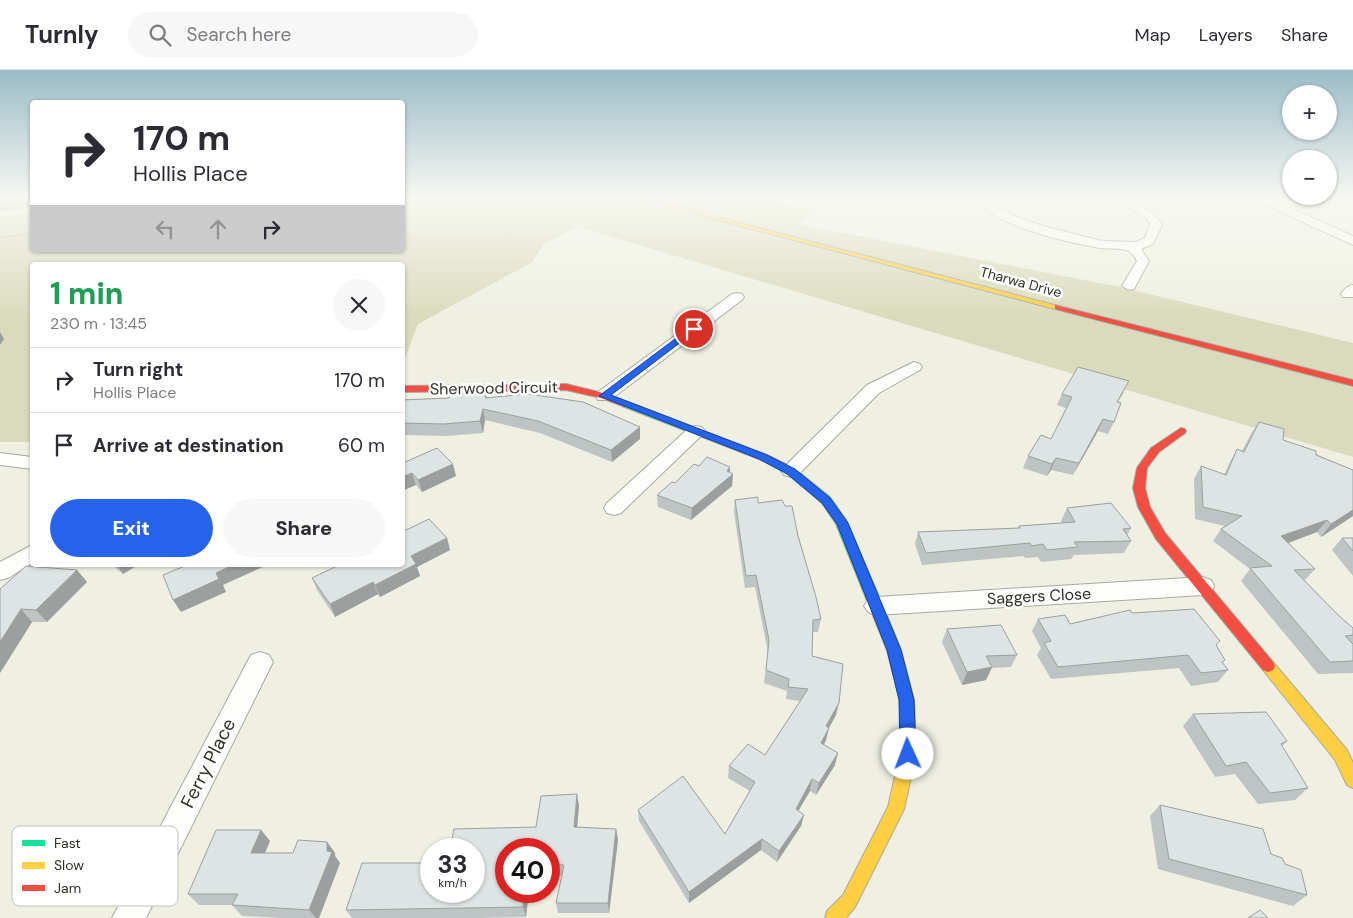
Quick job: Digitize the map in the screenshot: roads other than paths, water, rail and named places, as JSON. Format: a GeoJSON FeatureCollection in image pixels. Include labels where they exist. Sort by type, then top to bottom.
{"type":"FeatureCollection","features":[{"type":"Feature","properties":{"kind":"street","name":"Tharwa Drive"},"geometry":{"type":"LineString","coordinates":[[793,239],[1353,383]]}},
{"type":"Feature","properties":{"kind":"street"},"geometry":{"type":"LineString","coordinates":[[1081,239],[1104,244],[1129,246],[1148,241],[1150,239]]}},
{"type":"Feature","properties":{"kind":"street"},"geometry":{"type":"LineString","coordinates":[[1129,246],[1140,254],[1143,261],[1129,286]]}},
{"type":"Feature","properties":{"kind":"street"},"geometry":{"type":"LineString","coordinates":[[604,396],[737,297]]}},
{"type":"Feature","properties":{"kind":"street"},"geometry":{"type":"LineString","coordinates":[[791,471],[873,389],[914,367]]}},
{"type":"Feature","properties":{"kind":"street","name":"Tharwa Drive"},"geometry":{"type":"LineString","coordinates":[[1307,372],[1353,387]]}},
{"type":"Feature","properties":{"kind":"street","name":"Sherwood Circuit"},"geometry":{"type":"LineString","coordinates":[[405,390],[527,386],[566,388],[604,396],[763,457],[791,471],[826,500],[842,523],[894,650],[907,700],[908,754],[896,809],[849,901],[834,918]]}},
{"type":"Feature","properties":{"kind":"street"},"geometry":{"type":"LineString","coordinates":[[614,508],[696,431]]}},
{"type":"Feature","properties":{"kind":"street"},"geometry":{"type":"LineString","coordinates":[[1181,431],[1148,457],[1138,477],[1139,498],[1144,510],[1160,536],[1341,755],[1353,780]]}},
{"type":"Feature","properties":{"kind":"street"},"geometry":{"type":"LineString","coordinates":[[0,459],[30,463]]}},
{"type":"Feature","properties":{"kind":"street"},"geometry":{"type":"LineString","coordinates":[[0,572],[30,554]]}},
{"type":"Feature","properties":{"kind":"street","name":"Saggers Close"},"geometry":{"type":"LineString","coordinates":[[876,606],[1203,586]]}},
{"type":"Feature","properties":{"kind":"street","name":"Ferry Place"},"geometry":{"type":"LineString","coordinates":[[176,826],[260,662]]}},
{"type":"Feature","properties":{"kind":"street","name":"Ferry Place"},"geometry":{"type":"LineString","coordinates":[[129,918],[135,906]]}}]}
